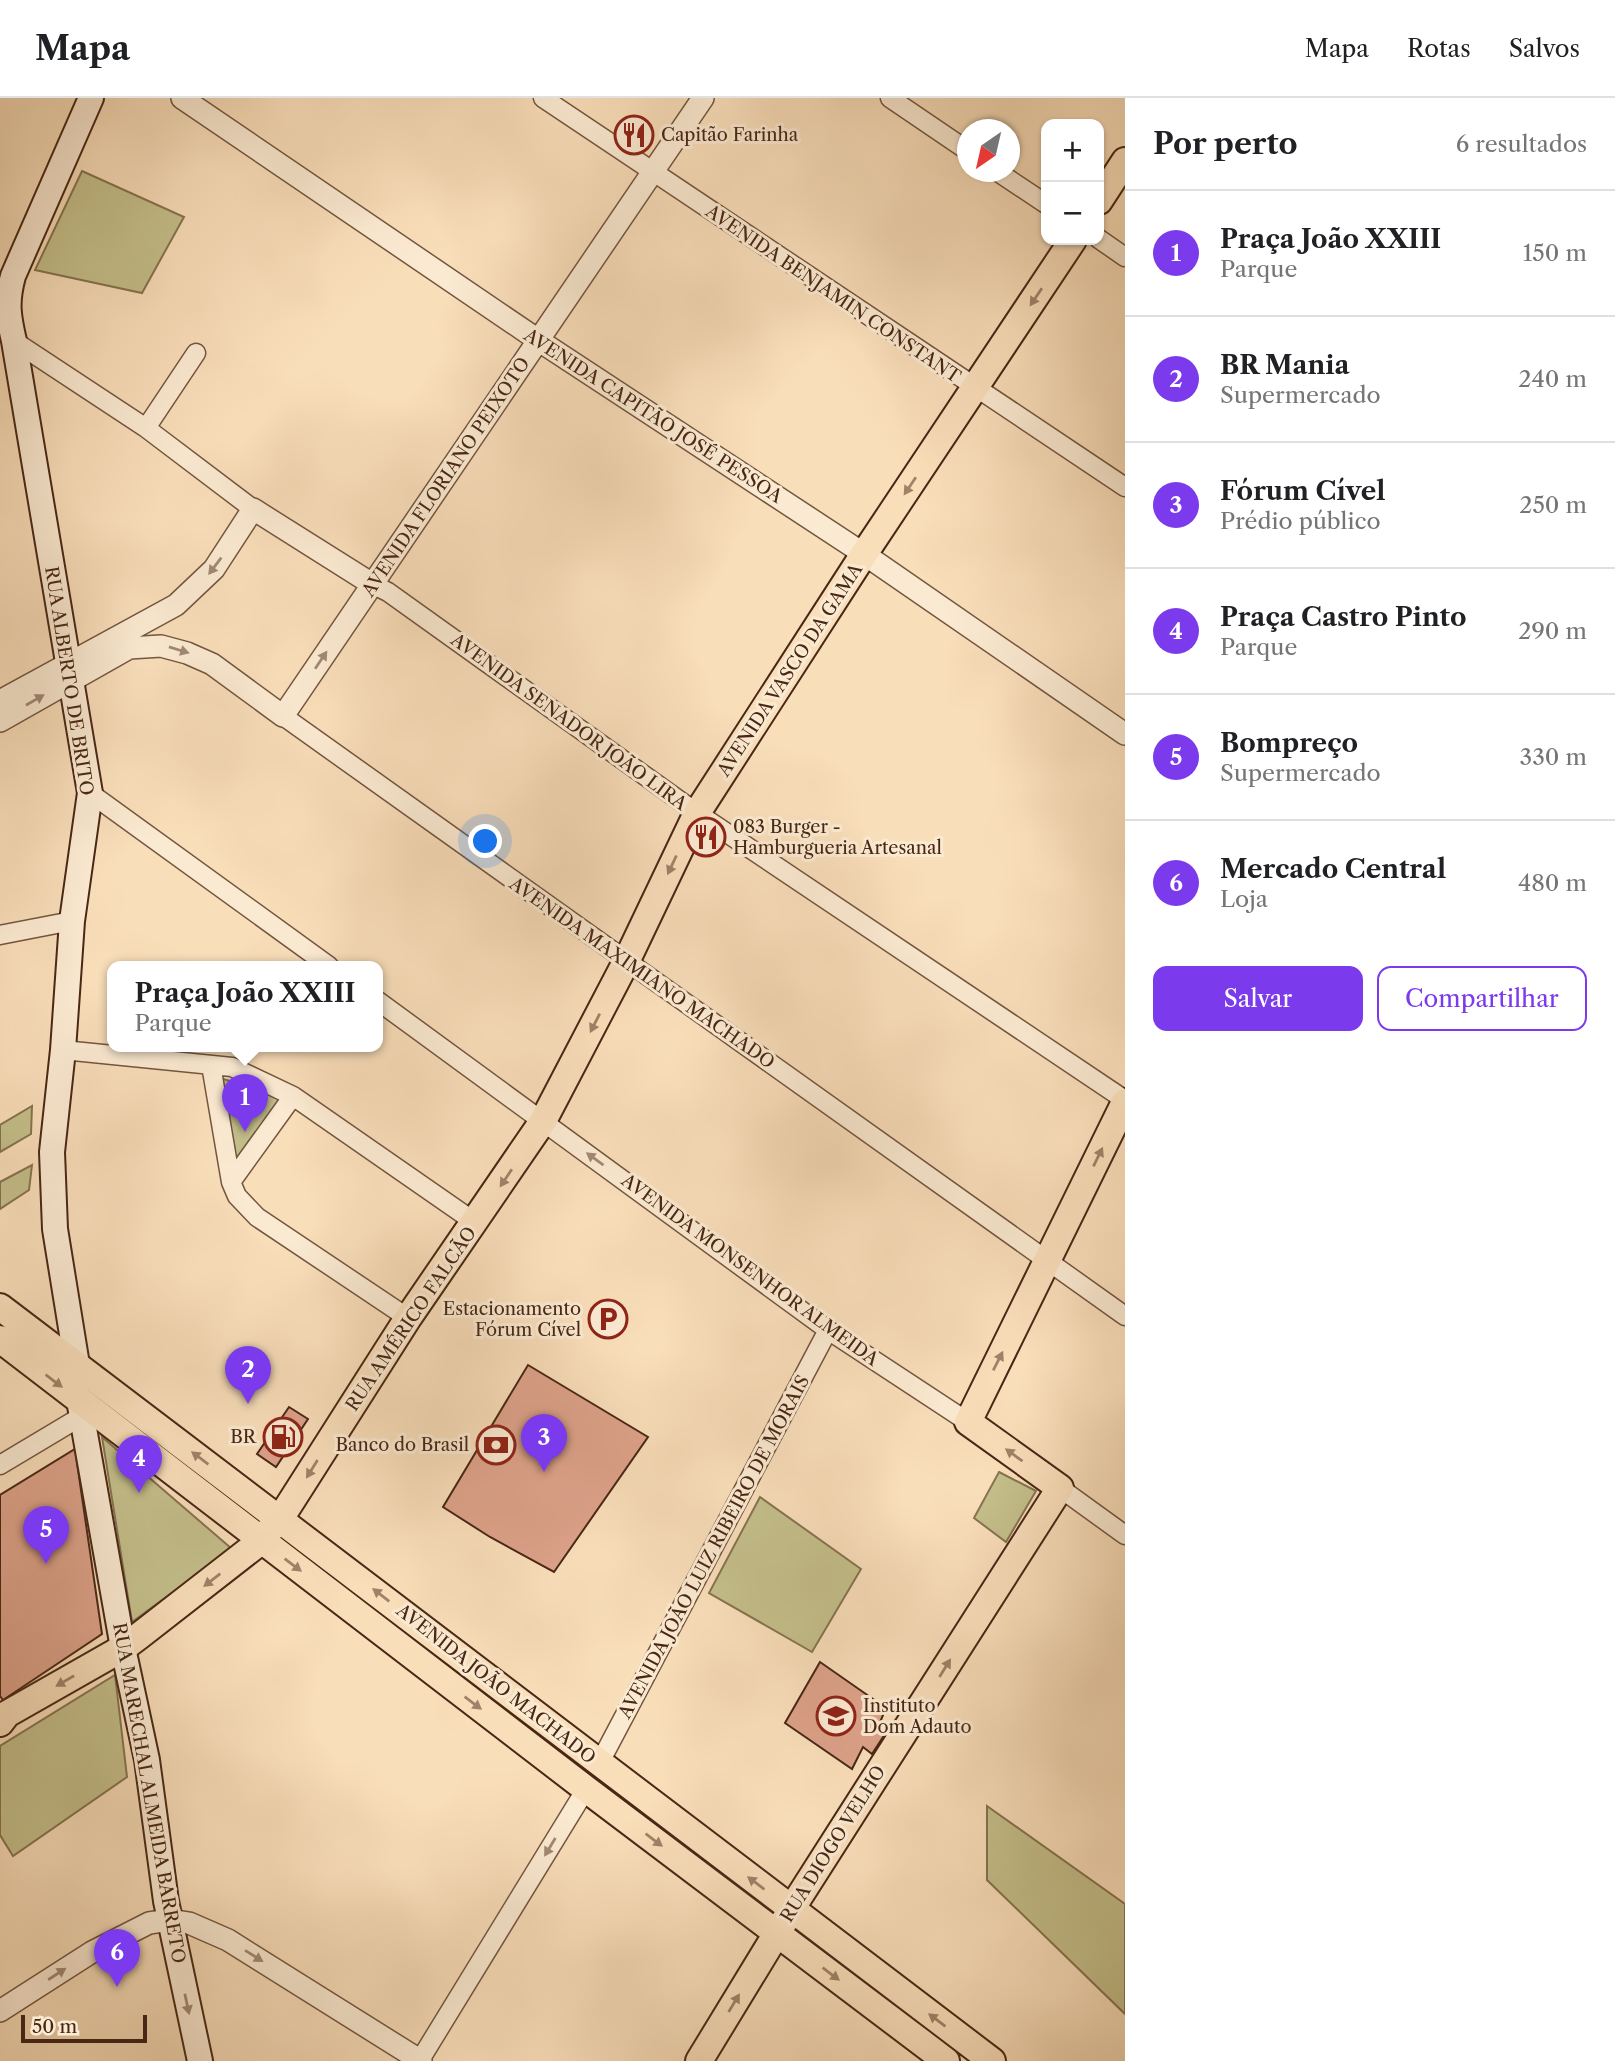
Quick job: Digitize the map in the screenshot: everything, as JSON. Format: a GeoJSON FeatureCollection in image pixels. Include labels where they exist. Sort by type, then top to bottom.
{"type":"FeatureCollection","features":[{"type":"Feature","properties":{"kind":"main road","name":"RUA ALBERTO DE BRITO"},"geometry":{"type":"LineString","coordinates":[[77,1365],[55,1228],[52,1152],[72,921],[90,793],[7,312],[13,276],[91,98]]}},
{"type":"Feature","properties":{"kind":"main road"},"geometry":{"type":"LineString","coordinates":[[1104,193],[1125,161]]}},
{"type":"Feature","properties":{"kind":"main road","name":"AVENIDA VASCO DA GAMA"},"geometry":{"type":"LineString","coordinates":[[543,1121],[626,962],[697,813],[864,554],[1070,245]]}},
{"type":"Feature","properties":{"kind":"main road"},"geometry":{"type":"LineString","coordinates":[[968,1422],[1125,1101]]}},
{"type":"Feature","properties":{"kind":"main road","name":"RUA AMÉRICO FALCÃO"},"geometry":{"type":"LineString","coordinates":[[2,1717],[123,1648],[261,1541],[279,1518],[408,1318],[476,1223],[543,1121]]}},
{"type":"Feature","properties":{"kind":"main road","name":"AVENIDA JOÃO MACHADO"},"geometry":{"type":"LineString","coordinates":[[0,1307],[992,2061]]}},
{"type":"Feature","properties":{"kind":"main road","name":"AVENIDA JOÃO MACHADO"},"geometry":{"type":"LineString","coordinates":[[0,1339],[80,1408],[261,1541],[946,2061]]}},
{"type":"Feature","properties":{"kind":"main road","name":"RUA MARECHAL ALMEIDA BARRETO"},"geometry":{"type":"LineString","coordinates":[[80,1408],[123,1648],[147,1760],[170,1920],[200,2061]]}},
{"type":"Feature","properties":{"kind":"main road","name":"AVENIDA MONSENHOR ALMEIDA"},"geometry":{"type":"LineString","coordinates":[[968,1422],[1060,1488]]}},
{"type":"Feature","properties":{"kind":"main road","name":"RUA DIOGO VELHO"},"geometry":{"type":"LineString","coordinates":[[699,2061],[791,1909],[1060,1488]]}},
{"type":"Feature","properties":{"kind":"street","name":"AVENIDA CAPITÃO JOSÉ PESSOA"},"geometry":{"type":"LineString","coordinates":[[182,98],[538,340],[864,554],[1125,734]]}},
{"type":"Feature","properties":{"kind":"street","name":"AVENIDA BENJAMIN CONSTANT"},"geometry":{"type":"LineString","coordinates":[[543,98],[1125,487]]}},
{"type":"Feature","properties":{"kind":"street","name":"AVENIDA FLORIANO PEIXOTO"},"geometry":{"type":"LineString","coordinates":[[283,716],[703,98]]}},
{"type":"Feature","properties":{"kind":"street"},"geometry":{"type":"LineString","coordinates":[[890,98],[957,144]]}},
{"type":"Feature","properties":{"kind":"street"},"geometry":{"type":"LineString","coordinates":[[1013,182],[1041,201]]}},
{"type":"Feature","properties":{"kind":"street"},"geometry":{"type":"LineString","coordinates":[[1104,242],[1125,257]]}},
{"type":"Feature","properties":{"kind":"street","name":"AVENIDA SENADOR JOÃO LIRA"},"geometry":{"type":"LineString","coordinates":[[14,341],[146,428],[253,509],[388,592],[697,813],[1125,1101]]}},
{"type":"Feature","properties":{"kind":"street"},"geometry":{"type":"LineString","coordinates":[[146,428],[196,353]]}},
{"type":"Feature","properties":{"kind":"street"},"geometry":{"type":"LineString","coordinates":[[0,720],[69,672],[176,605],[214,569],[253,509]]}},
{"type":"Feature","properties":{"kind":"street","name":"AVENIDA MAXIMIANO MACHADO"},"geometry":{"type":"LineString","coordinates":[[69,672],[129,648],[161,646],[175,648],[212,664],[1125,1316]]}},
{"type":"Feature","properties":{"kind":"street"},"geometry":{"type":"LineString","coordinates":[[0,701],[69,672]]}},
{"type":"Feature","properties":{"kind":"street"},"geometry":{"type":"LineString","coordinates":[[90,793],[322,961]]}},
{"type":"Feature","properties":{"kind":"street"},"geometry":{"type":"LineString","coordinates":[[0,935],[72,921]]}},
{"type":"Feature","properties":{"kind":"street","name":"AVENIDA MONSENHOR ALMEIDA"},"geometry":{"type":"LineString","coordinates":[[383,1006],[828,1329],[968,1422]]}},
{"type":"Feature","properties":{"kind":"street"},"geometry":{"type":"LineString","coordinates":[[62,1050],[232,1067],[293,1096],[476,1223]]}},
{"type":"Feature","properties":{"kind":"street"},"geometry":{"type":"LineString","coordinates":[[211,1065],[231,1182],[237,1196],[257,1217],[408,1318]]}},
{"type":"Feature","properties":{"kind":"street"},"geometry":{"type":"LineString","coordinates":[[231,1182],[293,1096]]}},
{"type":"Feature","properties":{"kind":"street","name":"AVENIDA JOÃO LUIZ RIBEIRO DE MORAIS"},"geometry":{"type":"LineString","coordinates":[[600,1764],[828,1329]]}},
{"type":"Feature","properties":{"kind":"street"},"geometry":{"type":"LineString","coordinates":[[0,1465],[80,1408]]}},
{"type":"Feature","properties":{"kind":"street","name":"AVENIDA MONSENHOR ALMEIDA"},"geometry":{"type":"LineString","coordinates":[[1060,1488],[1125,1535]]}},
{"type":"Feature","properties":{"kind":"street"},"geometry":{"type":"LineString","coordinates":[[0,2011],[92,1952],[149,1923],[170,1920],[189,1923],[228,1940],[420,2061],[586,1789]]}},
{"type":"Feature","properties":{"kind":"shaded area"},"geometry":{"type":"Polygon","coordinates":[[[82,171],[184,217],[142,293],[35,270],[82,171]]]}},
{"type":"Feature","properties":{"kind":"shaded area"},"geometry":{"type":"Polygon","coordinates":[[[220,1078],[286,1098],[236,1165],[220,1078]]]}},
{"type":"Feature","properties":{"kind":"shaded area"},"geometry":{"type":"Polygon","coordinates":[[[32,1106],[31,1134],[0,1152],[0,1125],[32,1106]]]}},
{"type":"Feature","properties":{"kind":"shaded area"},"geometry":{"type":"Polygon","coordinates":[[[32,1165],[29,1190],[0,1209],[0,1182],[32,1165]]]}},
{"type":"Feature","properties":{"kind":"shaded area"},"geometry":{"type":"Polygon","coordinates":[[[102,1437],[232,1549],[132,1622],[102,1437]]]}},
{"type":"Feature","properties":{"kind":"shaded area"},"geometry":{"type":"Polygon","coordinates":[[[999,1472],[1036,1491],[1006,1542],[974,1518],[999,1472]]]}},
{"type":"Feature","properties":{"kind":"shaded area"},"geometry":{"type":"Polygon","coordinates":[[[760,1497],[861,1569],[812,1652],[709,1593],[760,1497]]]}},
{"type":"Feature","properties":{"kind":"shaded area"},"geometry":{"type":"Polygon","coordinates":[[[115,1675],[127,1777],[13,1856],[0,1835],[0,1746],[115,1675]]]}},
{"type":"Feature","properties":{"kind":"shaded area"},"geometry":{"type":"Polygon","coordinates":[[[987,1806],[1125,1904],[1125,2014],[987,1880],[987,1806]]]}},
{"type":"Feature","properties":{"kind":"building"},"geometry":{"type":"Polygon","coordinates":[[[528,1365],[648,1437],[554,1572],[490,1537],[443,1507],[528,1365]]]}},
{"type":"Feature","properties":{"kind":"building","name":"BR"},"geometry":{"type":"Polygon","coordinates":[[[289,1407],[308,1419],[276,1467],[257,1454],[289,1407]]]}},
{"type":"Feature","properties":{"kind":"building"},"geometry":{"type":"Polygon","coordinates":[[[75,1449],[102,1634],[3,1700],[0,1696],[0,1495],[75,1449]]]}},
{"type":"Feature","properties":{"kind":"building","name":"Instituto Dom Adauto"},"geometry":{"type":"Polygon","coordinates":[[[820,1662],[886,1708],[878,1727],[885,1734],[872,1754],[863,1747],[852,1769],[785,1723],[820,1662]]]}},
{"type":"Feature","properties":{"kind":"place","name":"Capitão Farinha"},"geometry":{"type":"Point","coordinates":[634,135]}},
{"type":"Feature","properties":{"kind":"place","name":"083 Burger - Hamburgueria Artesanal"},"geometry":{"type":"Point","coordinates":[706,837]}},
{"type":"Feature","properties":{"kind":"place","name":"Praça João XXIII"},"geometry":{"type":"Point","coordinates":[245,1132]}},
{"type":"Feature","properties":{"kind":"place","name":"Estacionamento Fórum Cível"},"geometry":{"type":"Point","coordinates":[608,1319]}},
{"type":"Feature","properties":{"kind":"place","name":"BR Mania"},"geometry":{"type":"Point","coordinates":[248,1404]}},
{"type":"Feature","properties":{"kind":"place","name":"BR"},"geometry":{"type":"Point","coordinates":[283,1437]}},
{"type":"Feature","properties":{"kind":"place","name":"Banco do Brasil"},"geometry":{"type":"Point","coordinates":[496,1445]}},
{"type":"Feature","properties":{"kind":"place","name":"Fórum Cível"},"geometry":{"type":"Point","coordinates":[544,1472]}},
{"type":"Feature","properties":{"kind":"place","name":"Praça Castro Pinto"},"geometry":{"type":"Point","coordinates":[139,1493]}},
{"type":"Feature","properties":{"kind":"place","name":"Bompreço"},"geometry":{"type":"Point","coordinates":[46,1564]}},
{"type":"Feature","properties":{"kind":"place","name":"Instituto Dom Adauto"},"geometry":{"type":"Point","coordinates":[836,1716]}},
{"type":"Feature","properties":{"kind":"place","name":"Mercado Central"},"geometry":{"type":"Point","coordinates":[117,1987]}}]}
